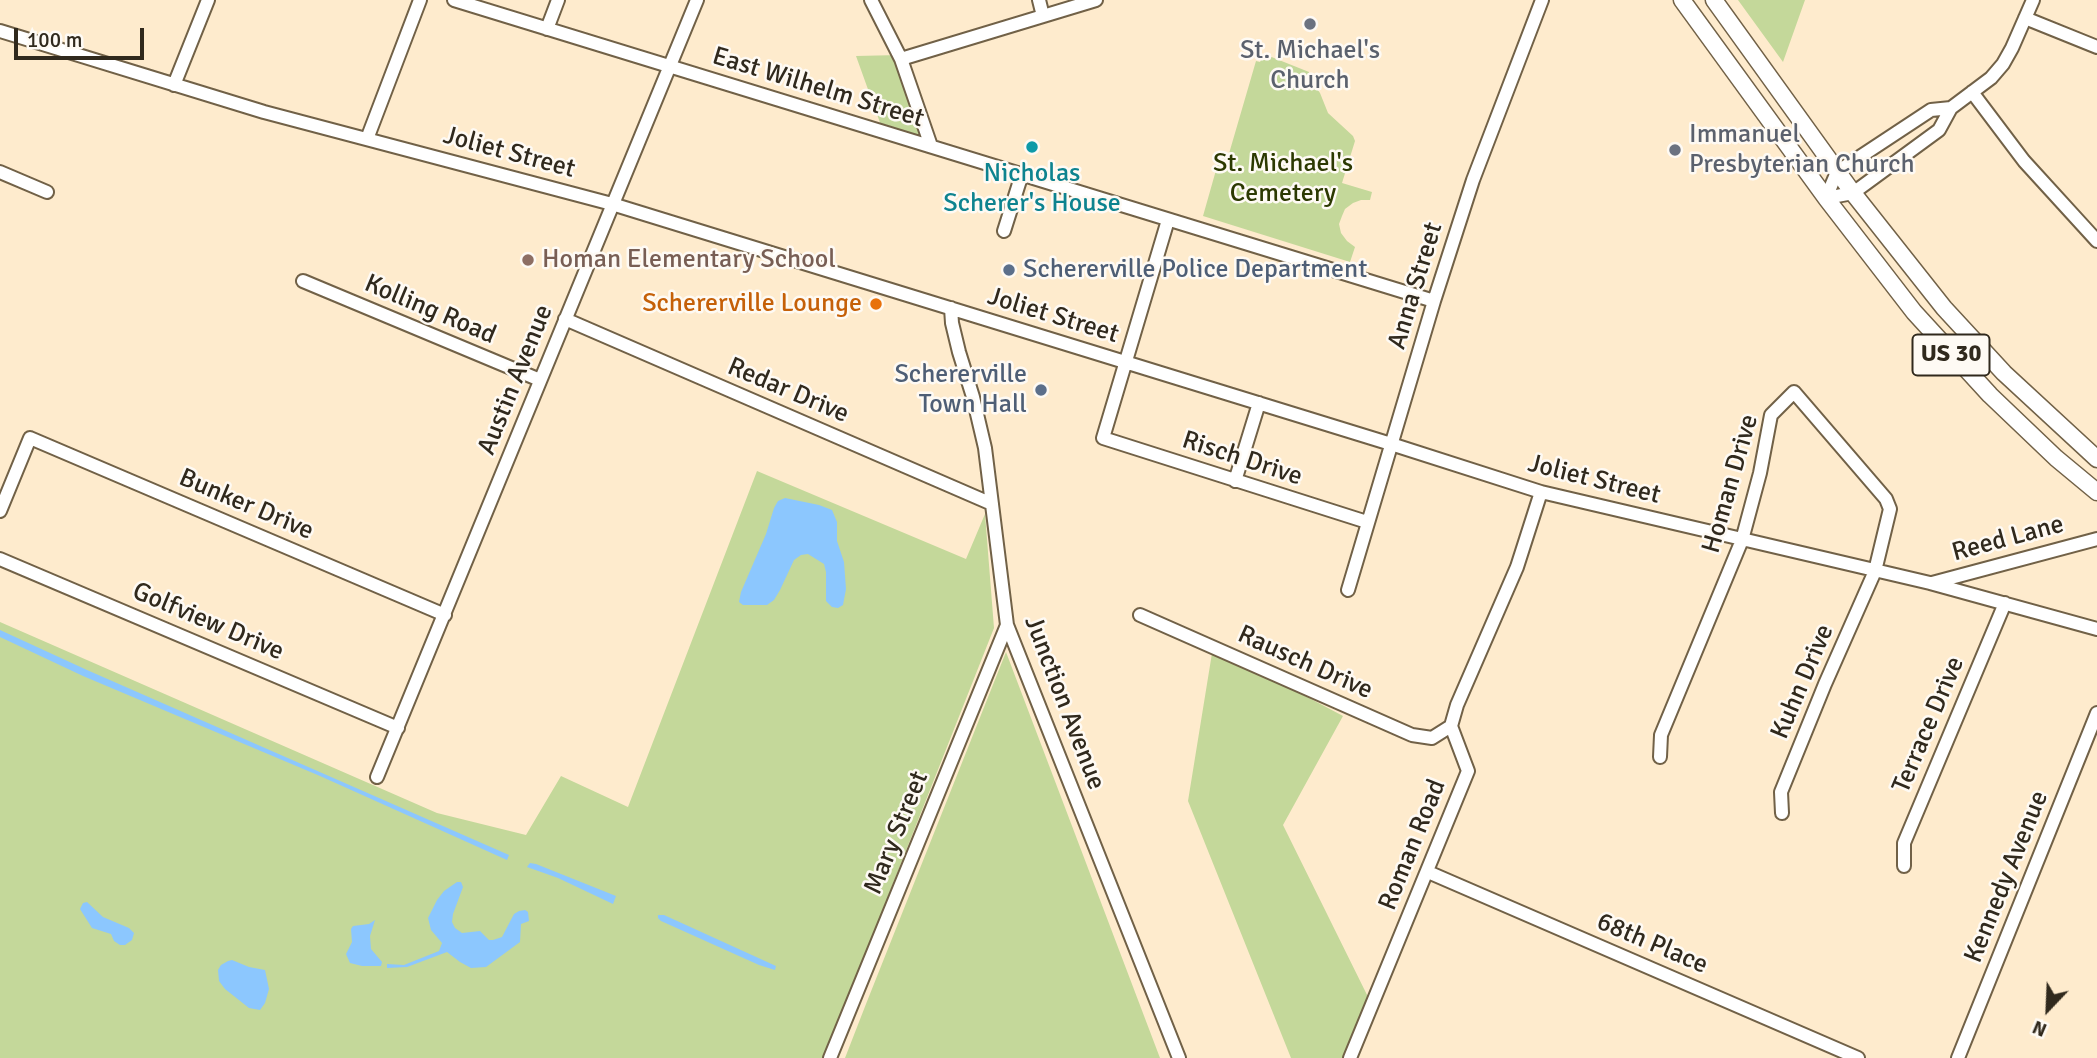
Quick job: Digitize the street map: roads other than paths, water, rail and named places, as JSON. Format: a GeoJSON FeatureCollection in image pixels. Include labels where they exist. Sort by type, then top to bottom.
{"type":"FeatureCollection","features":[{"type":"Feature","properties":{"kind":"main road","name":"US 30"},"geometry":{"type":"LineString","coordinates":[[1682,0],[1876,265],[1956,359],[2056,458],[2097,492]]}},
{"type":"Feature","properties":{"kind":"main road","name":"US 30"},"geometry":{"type":"LineString","coordinates":[[1714,0],[1837,172],[1936,298],[2004,373],[2097,459]]}},
{"type":"Feature","properties":{"kind":"street"},"geometry":{"type":"LineString","coordinates":[[174,85],[208,0]]}},
{"type":"Feature","properties":{"kind":"street"},"geometry":{"type":"LineString","coordinates":[[367,139],[420,0]]}},
{"type":"Feature","properties":{"kind":"street","name":"East Wilhelm Street"},"geometry":{"type":"LineString","coordinates":[[454,0],[1434,301]]}},
{"type":"Feature","properties":{"kind":"street"},"geometry":{"type":"LineString","coordinates":[[547,29],[558,0]]}},
{"type":"Feature","properties":{"kind":"street","name":"Austin Avenue"},"geometry":{"type":"LineString","coordinates":[[377,777],[697,0]]}},
{"type":"Feature","properties":{"kind":"street"},"geometry":{"type":"LineString","coordinates":[[871,0],[901,59],[931,146]]}},
{"type":"Feature","properties":{"kind":"street"},"geometry":{"type":"LineString","coordinates":[[1039,0],[1043,16]]}},
{"type":"Feature","properties":{"kind":"street"},"geometry":{"type":"LineString","coordinates":[[901,59],[1096,0]]}},
{"type":"Feature","properties":{"kind":"street","name":"Anna Street"},"geometry":{"type":"LineString","coordinates":[[1348,590],[1473,180],[1542,0]]}},
{"type":"Feature","properties":{"kind":"street"},"geometry":{"type":"LineString","coordinates":[[1826,198],[1853,193],[1939,130],[1951,107],[1991,78],[2003,64],[2033,0]]}},
{"type":"Feature","properties":{"kind":"street"},"geometry":{"type":"LineString","coordinates":[[2025,18],[2097,47]]}},
{"type":"Feature","properties":{"kind":"street","name":"Joliet Street"},"geometry":{"type":"LineString","coordinates":[[0,31],[174,85],[612,204],[1541,492],[1930,583],[2097,629]]}},
{"type":"Feature","properties":{"kind":"street"},"geometry":{"type":"LineString","coordinates":[[1972,92],[2024,161],[2097,241]]}},
{"type":"Feature","properties":{"kind":"street"},"geometry":{"type":"LineString","coordinates":[[1826,198],[1837,172],[1931,110],[1951,107]]}},
{"type":"Feature","properties":{"kind":"street"},"geometry":{"type":"LineString","coordinates":[[0,172],[47,192]]}},
{"type":"Feature","properties":{"kind":"street"},"geometry":{"type":"LineString","coordinates":[[1004,231],[1022,174]]}},
{"type":"Feature","properties":{"kind":"street"},"geometry":{"type":"LineString","coordinates":[[1126,363],[1168,219]]}},
{"type":"Feature","properties":{"kind":"street","name":"Kolling Road"},"geometry":{"type":"LineString","coordinates":[[303,282],[540,380]]}},
{"type":"Feature","properties":{"kind":"street","name":"Junction Avenue"},"geometry":{"type":"LineString","coordinates":[[951,308],[959,352],[985,448],[1007,625],[1179,1058]]}},
{"type":"Feature","properties":{"kind":"street","name":"Redar Drive"},"geometry":{"type":"LineString","coordinates":[[565,319],[992,504]]}},
{"type":"Feature","properties":{"kind":"street","name":"Risch Drive"},"geometry":{"type":"LineString","coordinates":[[1126,363],[1103,438],[1367,522]]}},
{"type":"Feature","properties":{"kind":"street","name":"Homan Drive"},"geometry":{"type":"LineString","coordinates":[[1660,757],[1661,735],[1742,540],[1760,473],[1771,415],[1794,392],[1886,499],[1890,509],[1875,571]]}},
{"type":"Feature","properties":{"kind":"street"},"geometry":{"type":"LineString","coordinates":[[1234,481],[1259,403]]}},
{"type":"Feature","properties":{"kind":"street","name":"Bunker Drive"},"geometry":{"type":"LineString","coordinates":[[0,510],[30,438],[445,615]]}},
{"type":"Feature","properties":{"kind":"street"},"geometry":{"type":"LineString","coordinates":[[1451,726],[1457,705],[1517,567],[1541,492]]}},
{"type":"Feature","properties":{"kind":"street","name":"Reed Lane"},"geometry":{"type":"LineString","coordinates":[[1930,583],[2097,539]]}},
{"type":"Feature","properties":{"kind":"street","name":"Golfview Drive"},"geometry":{"type":"LineString","coordinates":[[0,559],[398,728]]}},
{"type":"Feature","properties":{"kind":"street","name":"Kuhn Drive"},"geometry":{"type":"LineString","coordinates":[[1782,813],[1781,792],[1875,571]]}},
{"type":"Feature","properties":{"kind":"street","name":"Terrace Drive"},"geometry":{"type":"LineString","coordinates":[[1904,866],[1904,844],[2005,603]]}},
{"type":"Feature","properties":{"kind":"street","name":"Rausch Drive"},"geometry":{"type":"LineString","coordinates":[[1140,615],[1412,735],[1432,738],[1451,726]]}},
{"type":"Feature","properties":{"kind":"street","name":"Mary Street"},"geometry":{"type":"LineString","coordinates":[[830,1058],[1007,625]]}},
{"type":"Feature","properties":{"kind":"street","name":"Kennedy Avenue"},"geometry":{"type":"LineString","coordinates":[[1958,1058],[2097,713]]}},
{"type":"Feature","properties":{"kind":"street","name":"Roman Road"},"geometry":{"type":"LineString","coordinates":[[1350,1058],[1468,771],[1451,726]]}},
{"type":"Feature","properties":{"kind":"street","name":"68th Place"},"geometry":{"type":"LineString","coordinates":[[1428,872],[1858,1058]]}},
{"type":"Feature","properties":{"kind":"water"},"geometry":{"type":"Polygon","coordinates":[[[785,498],[832,510],[837,522],[837,541],[844,562],[846,589],[843,605],[838,608],[832,607],[826,601],[824,564],[808,554],[794,560],[774,600],[767,605],[743,605],[739,602],[774,508],[778,501],[785,498]]]}},
{"type":"Feature","properties":{"kind":"water"},"geometry":{"type":"Polygon","coordinates":[[[0,630],[509,855],[507,860],[320,776],[83,676],[0,637],[0,630]]]}},
{"type":"Feature","properties":{"kind":"water"},"geometry":{"type":"Polygon","coordinates":[[[530,863],[616,896],[613,904],[558,878],[527,867],[530,863]]]}},
{"type":"Feature","properties":{"kind":"water"},"geometry":{"type":"Polygon","coordinates":[[[461,882],[463,887],[453,914],[452,922],[455,928],[462,933],[480,931],[489,940],[493,940],[502,937],[514,914],[525,910],[528,912],[529,921],[521,924],[520,942],[486,967],[471,968],[447,952],[407,967],[387,968],[387,964],[404,965],[439,951],[442,943],[431,930],[428,918],[444,891],[461,882]]]}},
{"type":"Feature","properties":{"kind":"water"},"geometry":{"type":"Polygon","coordinates":[[[87,902],[103,917],[129,928],[134,933],[132,940],[120,945],[114,941],[111,934],[92,928],[80,909],[83,903],[87,902]]]}},
{"type":"Feature","properties":{"kind":"water"},"geometry":{"type":"Polygon","coordinates":[[[658,915],[664,915],[776,966],[775,970],[661,921],[658,915]]]}},
{"type":"Feature","properties":{"kind":"water"},"geometry":{"type":"Polygon","coordinates":[[[375,920],[370,936],[371,949],[382,962],[381,966],[350,963],[346,954],[352,942],[351,929],[353,926],[369,924],[375,920]]]}},
{"type":"Feature","properties":{"kind":"water"},"geometry":{"type":"Polygon","coordinates":[[[232,960],[265,970],[269,989],[260,1010],[249,1008],[219,981],[218,970],[221,965],[232,960]]]}},
{"type":"Feature","properties":{"kind":"place","name":"St. Michael's Church"},"geometry":{"type":"Point","coordinates":[1310,24]}},
{"type":"Feature","properties":{"kind":"place","name":"Nicholas Scherer's House"},"geometry":{"type":"Point","coordinates":[1032,147]}},
{"type":"Feature","properties":{"kind":"place","name":"Immanuel Presbyterian Church"},"geometry":{"type":"Point","coordinates":[1675,150]}},
{"type":"Feature","properties":{"kind":"place","name":"Homan Elementary School"},"geometry":{"type":"Point","coordinates":[528,260]}},
{"type":"Feature","properties":{"kind":"place","name":"Schererville Police Department"},"geometry":{"type":"Point","coordinates":[1009,270]}},
{"type":"Feature","properties":{"kind":"place","name":"Schererville Lounge"},"geometry":{"type":"Point","coordinates":[876,304]}},
{"type":"Feature","properties":{"kind":"place","name":"Schererville Town Hall"},"geometry":{"type":"Point","coordinates":[1041,390]}},
{"type":"Feature","properties":{"kind":"park label","name":"St. Michael's Cemetery"},"geometry":{"type":"Point","coordinates":[1283,179]}}]}
